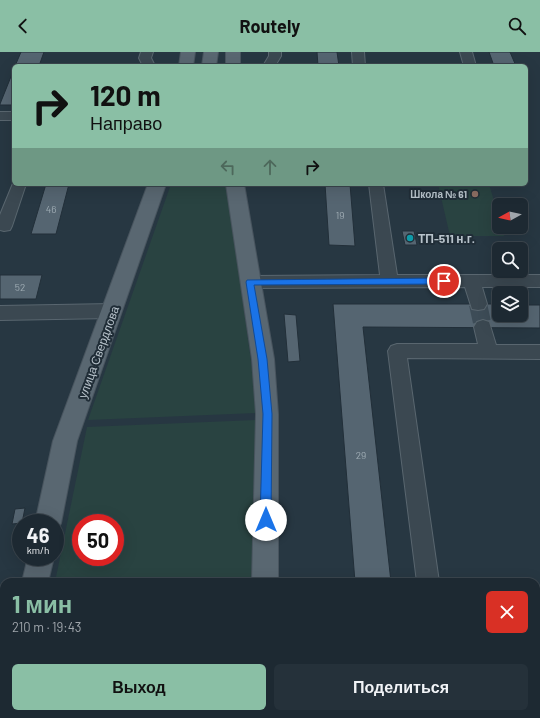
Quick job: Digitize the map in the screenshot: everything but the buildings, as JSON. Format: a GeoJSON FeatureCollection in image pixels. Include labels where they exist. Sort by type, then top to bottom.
{"type":"FeatureCollection","features":[{"type":"Feature","properties":{"kind":"main road"},"geometry":{"type":"LineString","coordinates":[[186,64],[188,52]]}},
{"type":"Feature","properties":{"kind":"main road"},"geometry":{"type":"LineString","coordinates":[[209,64],[210,52]]}},
{"type":"Feature","properties":{"kind":"main road"},"geometry":{"type":"LineString","coordinates":[[233,52],[233,64]]}},
{"type":"Feature","properties":{"kind":"main road","name":"улица Свердлова"},"geometry":{"type":"LineString","coordinates":[[50,514],[66,441],[156,186]]}},
{"type":"Feature","properties":{"kind":"main road"},"geometry":{"type":"LineString","coordinates":[[235,186],[263,359],[267,414],[265,578]]}},
{"type":"Feature","properties":{"kind":"main road"},"geometry":{"type":"LineString","coordinates":[[36,578],[39,566]]}},
{"type":"Feature","properties":{"kind":"street"},"geometry":{"type":"LineString","coordinates":[[147,52],[146,58],[148,64]]}},
{"type":"Feature","properties":{"kind":"street"},"geometry":{"type":"LineString","coordinates":[[358,52],[360,64]]}},
{"type":"Feature","properties":{"kind":"street"},"geometry":{"type":"LineString","coordinates":[[466,52],[469,64]]}},
{"type":"Feature","properties":{"kind":"street"},"geometry":{"type":"LineString","coordinates":[[0,116],[12,116]]}},
{"type":"Feature","properties":{"kind":"street"},"geometry":{"type":"LineString","coordinates":[[4,226],[18,186]]}},
{"type":"Feature","properties":{"kind":"street"},"geometry":{"type":"LineString","coordinates":[[376,186],[389,281]]}},
{"type":"Feature","properties":{"kind":"street"},"geometry":{"type":"LineString","coordinates":[[472,281],[478,304]]}},
{"type":"Feature","properties":{"kind":"street"},"geometry":{"type":"LineString","coordinates":[[250,282],[540,281]]}},
{"type":"Feature","properties":{"kind":"street"},"geometry":{"type":"LineString","coordinates":[[0,313],[112,311]]}},
{"type":"Feature","properties":{"kind":"street"},"geometry":{"type":"LineString","coordinates":[[483,327],[489,352]]}},
{"type":"Feature","properties":{"kind":"street"},"geometry":{"type":"LineString","coordinates":[[427,578],[397,351],[540,352]]}},
{"type":"Feature","properties":{"kind":"green space"},"geometry":{"type":"Polygon","coordinates":[[[170,186],[227,186],[258,413],[88,420],[170,186]]]}},
{"type":"Feature","properties":{"kind":"green space"},"geometry":{"type":"Polygon","coordinates":[[[438,186],[490,186],[493,198],[492,234],[504,234],[504,236],[450,236],[438,186]]]}},
{"type":"Feature","properties":{"kind":"green space"},"geometry":{"type":"Polygon","coordinates":[[[258,420],[258,578],[56,578],[58,566],[64,566],[64,538],[87,427],[258,420]]]}},
{"type":"Feature","properties":{"kind":"tunnel"},"geometry":{"type":"LineString","coordinates":[[478,304],[483,327]]}},
{"type":"Feature","properties":{"kind":"place","name":"Школа № 61"},"geometry":{"type":"Point","coordinates":[475,194]}},
{"type":"Feature","properties":{"kind":"place","name":"ТП-511 н.г."},"geometry":{"type":"Point","coordinates":[410,238]}},
{"type":"Feature","properties":{"kind":"route"},"geometry":{"type":"LineString","coordinates":[[266,520],[267,414],[263,359],[250,282],[444,281]]}}]}
